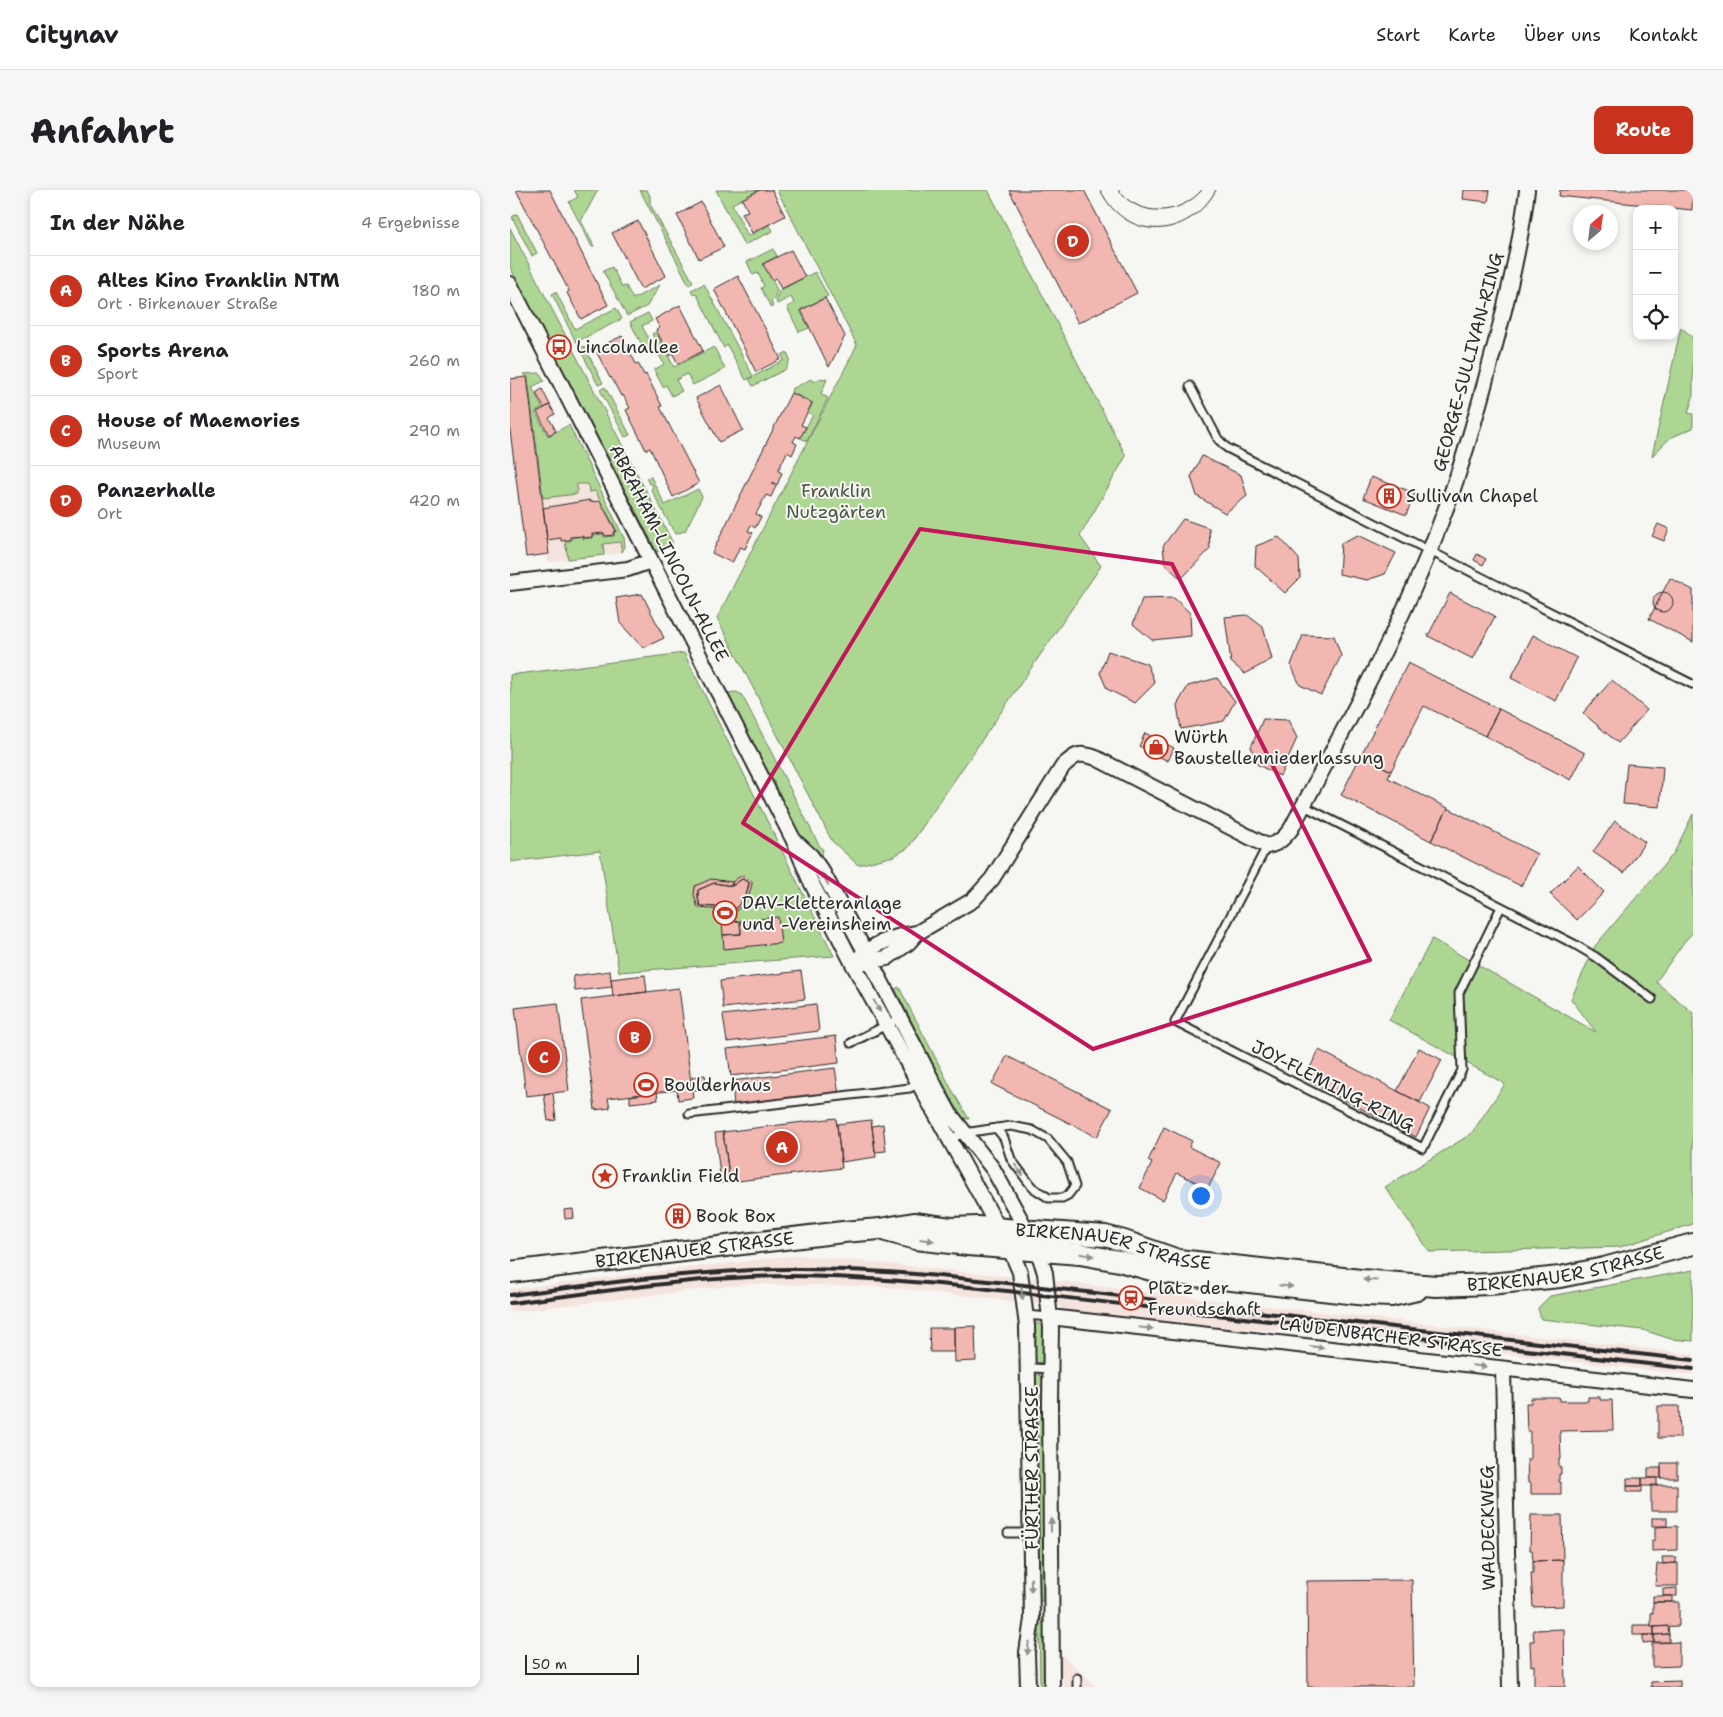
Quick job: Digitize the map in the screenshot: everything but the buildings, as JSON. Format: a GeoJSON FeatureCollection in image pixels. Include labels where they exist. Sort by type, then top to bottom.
{"type":"FeatureCollection","features":[{"type":"Feature","properties":{"kind":"street","name":"GEORGE-SULLIVAN-RING"},"geometry":{"type":"LineString","coordinates":[[1267,846],[1283,839],[1304,806],[1396,626],[1429,551],[1457,478],[1481,398],[1518,252],[1527,190]]}},
{"type":"Feature","properties":{"kind":"street","name":"ABRAHAM-LINCOLN-ALLEE"},"geometry":{"type":"LineString","coordinates":[[510,284],[793,839],[810,880],[853,964],[998,1228]]}},
{"type":"Feature","properties":{"kind":"street"},"geometry":{"type":"LineString","coordinates":[[510,583],[628,569],[651,561]]}},
{"type":"Feature","properties":{"kind":"street"},"geometry":{"type":"LineString","coordinates":[[853,964],[867,957],[887,958],[908,943],[917,933],[973,900],[992,879],[1063,766],[1074,755],[1084,754],[1096,758],[1267,846]]}},
{"type":"Feature","properties":{"kind":"street","name":"ABRAHAM-LINCOLN-ALLEE"},"geometry":{"type":"LineString","coordinates":[[793,839],[811,856],[823,873],[950,1114],[993,1169],[1027,1230]]}},
{"type":"Feature","properties":{"kind":"street","name":"BIRKENAUER STRASSE"},"geometry":{"type":"LineString","coordinates":[[510,1272],[880,1229],[914,1223],[951,1228],[973,1226],[1104,1236],[1178,1260],[1436,1286],[1490,1284],[1560,1277],[1604,1268],[1693,1244]]}},
{"type":"Feature","properties":{"kind":"street","name":"FÜRTHER STRASSE"},"geometry":{"type":"LineString","coordinates":[[998,1228],[1020,1272],[1024,1315],[1027,1326],[1032,1618],[1027,1652],[1028,1687]]}},
{"type":"Feature","properties":{"kind":"street","name":"BIRKENAUER STRASSE"},"geometry":{"type":"LineString","coordinates":[[880,1229],[916,1239],[1080,1254],[1119,1261],[1158,1272],[1368,1294],[1390,1296],[1436,1286]]}},
{"type":"Feature","properties":{"kind":"street","name":"FÜRTHER STRASSE"},"geometry":{"type":"LineString","coordinates":[[1027,1230],[1038,1251],[1045,1273],[1052,1328],[1050,1369],[1052,1687]]}},
{"type":"Feature","properties":{"kind":"street","name":"LAUDENBACHER STRASSE"},"geometry":{"type":"LineString","coordinates":[[1050,1317],[1693,1390]]}},
{"type":"Feature","properties":{"kind":"street","name":"WALDECKWEG"},"geometry":{"type":"LineString","coordinates":[[1503,1369],[1510,1687]]}},
{"type":"Feature","properties":{"kind":"lane"},"geometry":{"type":"LineString","coordinates":[[1190,386],[1218,439],[1227,448],[1692,684]]}},
{"type":"Feature","properties":{"kind":"lane"},"geometry":{"type":"LineString","coordinates":[[1304,806],[1588,953],[1652,999]]}},
{"type":"Feature","properties":{"kind":"lane","name":"JOY-FLEMING-RING"},"geometry":{"type":"LineString","coordinates":[[1267,846],[1176,1022],[1423,1148],[1462,1070],[1459,993],[1501,907]]}},
{"type":"Feature","properties":{"kind":"lane"},"geometry":{"type":"LineString","coordinates":[[851,1043],[900,1018]]}},
{"type":"Feature","properties":{"kind":"lane"},"geometry":{"type":"LineString","coordinates":[[689,1114],[910,1088],[918,1083]]}},
{"type":"Feature","properties":{"kind":"lane"},"geometry":{"type":"LineString","coordinates":[[954,1145],[964,1133],[996,1128],[1011,1126],[1032,1130],[1048,1139],[1067,1162],[1075,1186],[1068,1195],[1062,1198],[1049,1198],[1032,1187],[1011,1159],[1004,1138],[996,1128]]}},
{"type":"Feature","properties":{"kind":"lane","name":"LAUDENBACHER STRASSE"},"geometry":{"type":"LineString","coordinates":[[1024,1315],[1050,1317]]}},
{"type":"Feature","properties":{"kind":"lane"},"geometry":{"type":"LineString","coordinates":[[1028,1370],[1034,1368],[1050,1369]]}},
{"type":"Feature","properties":{"kind":"lane"},"geometry":{"type":"LineString","coordinates":[[1008,1533],[1030,1533]]}},
{"type":"Feature","properties":{"kind":"lane"},"geometry":{"type":"LineString","coordinates":[[1077,1678],[1077,1687]]}},
{"type":"Feature","properties":{"kind":"highlighted area"},"geometry":{"type":"Polygon","coordinates":[[[920,529],[1172,564],[1370,960],[1093,1049],[743,823],[920,529]]]}},
{"type":"Feature","properties":{"kind":"shaded area"},"geometry":{"type":"Polygon","coordinates":[[[569,425],[624,538],[625,547],[622,552],[616,554],[548,562],[539,490],[544,489],[569,425]]]}},
{"type":"Feature","properties":{"kind":"shaded area"},"geometry":{"type":"Polygon","coordinates":[[[797,1255],[1065,1282],[1693,1354],[1693,1375],[1280,1329],[1272,1331],[1123,1318],[1062,1311],[1059,1306],[874,1286],[745,1284],[510,1312],[510,1289],[797,1255]]]}},
{"type":"Feature","properties":{"kind":"shaded area"},"geometry":{"type":"Polygon","coordinates":[[[1056,1649],[1097,1687],[1064,1687],[1056,1649]]]}},
{"type":"Feature","properties":{"kind":"green space"},"geometry":{"type":"Polygon","coordinates":[[[574,190],[598,190],[581,221],[594,246],[592,247],[569,202],[578,197],[574,190]]]}},
{"type":"Feature","properties":{"kind":"green space"},"geometry":{"type":"Polygon","coordinates":[[[640,190],[647,190],[650,196],[650,204],[693,282],[689,285],[640,190]]]}},
{"type":"Feature","properties":{"kind":"green space"},"geometry":{"type":"Polygon","coordinates":[[[716,190],[759,190],[732,204],[748,236],[770,225],[773,231],[744,245],[716,190]]]}},
{"type":"Feature","properties":{"kind":"green space","name":"Franklin Nutzgärten"},"geometry":{"type":"Polygon","coordinates":[[[777,190],[988,190],[1126,456],[1080,536],[1101,566],[908,848],[894,856],[858,865],[832,841],[717,618],[857,345],[777,190]]]}},
{"type":"Feature","properties":{"kind":"green space"},"geometry":{"type":"Polygon","coordinates":[[[517,214],[537,253],[532,256],[512,217],[517,214]]]}},
{"type":"Feature","properties":{"kind":"green space"},"geometry":{"type":"Polygon","coordinates":[[[510,228],[673,543],[657,552],[510,267],[510,228]]]}},
{"type":"Feature","properties":{"kind":"green space"},"geometry":{"type":"Polygon","coordinates":[[[773,249],[777,256],[764,263],[777,290],[774,299],[771,301],[773,306],[771,308],[761,288],[764,286],[758,273],[753,275],[747,262],[773,249]]]}},
{"type":"Feature","properties":{"kind":"green space"},"geometry":{"type":"Polygon","coordinates":[[[612,267],[622,287],[626,286],[633,299],[660,285],[647,306],[627,316],[603,271],[612,267]]]}},
{"type":"Feature","properties":{"kind":"green space"},"geometry":{"type":"Polygon","coordinates":[[[815,272],[828,296],[800,310],[809,328],[799,332],[787,307],[794,303],[791,297],[777,304],[776,300],[779,291],[815,272]]]}},
{"type":"Feature","properties":{"kind":"green space"},"geometry":{"type":"Polygon","coordinates":[[[704,284],[753,376],[746,380],[727,345],[724,348],[696,293],[693,294],[691,290],[704,284]]]}},
{"type":"Feature","properties":{"kind":"green space"},"geometry":{"type":"Polygon","coordinates":[[[556,292],[575,329],[616,308],[622,319],[576,342],[552,294],[556,292]]]}},
{"type":"Feature","properties":{"kind":"green space"},"geometry":{"type":"Polygon","coordinates":[[[648,313],[652,321],[642,326],[652,345],[644,349],[630,322],[648,313]]]}},
{"type":"Feature","properties":{"kind":"green space"},"geometry":{"type":"Polygon","coordinates":[[[1681,327],[1693,338],[1693,397],[1688,413],[1693,414],[1693,428],[1670,438],[1652,456],[1681,327]]]}},
{"type":"Feature","properties":{"kind":"green space"},"geometry":{"type":"Polygon","coordinates":[[[656,332],[674,367],[714,347],[725,369],[693,385],[687,374],[676,380],[682,391],[672,396],[666,385],[663,387],[654,370],[664,364],[653,344],[656,342],[652,334],[656,332]]]}},
{"type":"Feature","properties":{"kind":"green space"},"geometry":{"type":"Polygon","coordinates":[[[584,346],[603,383],[598,385],[580,349],[584,346]]]}},
{"type":"Feature","properties":{"kind":"green space"},"geometry":{"type":"Polygon","coordinates":[[[787,352],[790,359],[786,369],[753,386],[749,379],[784,360],[782,355],[787,352]]]}},
{"type":"Feature","properties":{"kind":"green space"},"geometry":{"type":"Polygon","coordinates":[[[540,373],[544,381],[532,387],[542,408],[535,412],[548,436],[569,425],[624,538],[625,547],[622,552],[620,542],[603,544],[604,555],[568,559],[565,541],[571,541],[571,538],[582,536],[583,539],[592,538],[592,535],[604,534],[604,537],[614,536],[614,533],[617,531],[595,491],[589,492],[588,484],[577,484],[577,494],[543,498],[528,377],[524,374],[540,373]]]}},
{"type":"Feature","properties":{"kind":"green space"},"geometry":{"type":"Polygon","coordinates":[[[822,378],[827,379],[821,394],[828,398],[807,441],[800,438],[813,415],[808,412],[813,403],[791,392],[792,389],[811,379],[813,382],[822,378]]]}},
{"type":"Feature","properties":{"kind":"green space"},"geometry":{"type":"Polygon","coordinates":[[[605,387],[630,435],[625,437],[600,390],[605,387]]]}},
{"type":"Feature","properties":{"kind":"green space"},"geometry":{"type":"Polygon","coordinates":[[[651,477],[665,505],[698,489],[702,497],[685,531],[675,534],[651,489],[653,487],[651,483],[649,484],[646,478],[651,477]]]}},
{"type":"Feature","properties":{"kind":"green space"},"geometry":{"type":"Polygon","coordinates":[[[684,653],[834,956],[619,972],[600,851],[510,862],[510,675],[684,653]]]}},
{"type":"Feature","properties":{"kind":"green space"},"geometry":{"type":"Polygon","coordinates":[[[736,692],[741,694],[744,699],[823,850],[820,859],[799,834],[727,693],[736,692]]]}},
{"type":"Feature","properties":{"kind":"green space"},"geometry":{"type":"Polygon","coordinates":[[[1693,814],[1693,932],[1656,982],[1693,1013],[1693,1224],[1620,1247],[1430,1252],[1385,1187],[1471,1134],[1505,1084],[1389,1020],[1432,939],[1596,1032],[1571,999],[1595,946],[1674,853],[1693,814]]]}},
{"type":"Feature","properties":{"kind":"green space"},"geometry":{"type":"Polygon","coordinates":[[[899,987],[969,1119],[964,1118],[960,1114],[948,1093],[895,989],[899,987]]]}},
{"type":"Feature","properties":{"kind":"green space"},"geometry":{"type":"Polygon","coordinates":[[[1693,1270],[1693,1341],[1671,1339],[1643,1330],[1541,1319],[1538,1308],[1550,1296],[1693,1270]]]}},
{"type":"Feature","properties":{"kind":"green space"},"geometry":{"type":"Polygon","coordinates":[[[1033,1322],[1043,1325],[1044,1362],[1033,1363],[1033,1322]]]}},
{"type":"Feature","properties":{"kind":"green space"},"geometry":{"type":"Polygon","coordinates":[[[1039,1374],[1043,1378],[1047,1601],[1036,1601],[1033,1379],[1039,1374]]]}},
{"type":"Feature","properties":{"kind":"green space"},"geometry":{"type":"Polygon","coordinates":[[[1039,1619],[1047,1619],[1048,1687],[1040,1687],[1039,1619]]]}},
{"type":"Feature","properties":{"kind":"tram line"},"geometry":{"type":"LineString","coordinates":[[1100,190],[1114,210],[1129,221],[1143,227],[1157,228],[1185,221],[1197,213],[1216,190]]}},
{"type":"Feature","properties":{"kind":"tram line"},"geometry":{"type":"LineString","coordinates":[[1118,190],[1137,205],[1148,209],[1160,210],[1182,205],[1193,199],[1202,190]]}},
{"type":"Feature","properties":{"kind":"railway"},"geometry":{"type":"LineString","coordinates":[[510,1295],[684,1275],[789,1269],[926,1275],[1155,1300]]}},
{"type":"Feature","properties":{"kind":"railway"},"geometry":{"type":"LineString","coordinates":[[510,1303],[649,1285],[720,1279],[790,1276],[879,1279],[1013,1292],[1693,1369]]}},
{"type":"Feature","properties":{"kind":"railway"},"geometry":{"type":"LineString","coordinates":[[1194,1305],[1693,1360]]}},
{"type":"Feature","properties":{"kind":"place","name":"Panzerhalle"},"geometry":{"type":"Point","coordinates":[1073,241]}},
{"type":"Feature","properties":{"kind":"place","name":"Lincolnallee"},"geometry":{"type":"Point","coordinates":[559,347]}},
{"type":"Feature","properties":{"kind":"place","name":"Sullivan Chapel"},"geometry":{"type":"Point","coordinates":[1389,496]}},
{"type":"Feature","properties":{"kind":"place","name":"Würth Baustellenniederlassung"},"geometry":{"type":"Point","coordinates":[1156,747]}},
{"type":"Feature","properties":{"kind":"place","name":"DAV-Kletteranlage und -Vereinsheim"},"geometry":{"type":"Point","coordinates":[725,913]}},
{"type":"Feature","properties":{"kind":"place","name":"Sports Arena"},"geometry":{"type":"Point","coordinates":[635,1037]}},
{"type":"Feature","properties":{"kind":"place","name":"House of Maemories"},"geometry":{"type":"Point","coordinates":[544,1057]}},
{"type":"Feature","properties":{"kind":"place","name":"Boulderhaus"},"geometry":{"type":"Point","coordinates":[646,1085]}},
{"type":"Feature","properties":{"kind":"place","name":"Altes Kino Franklin NTM"},"geometry":{"type":"Point","coordinates":[782,1147]}},
{"type":"Feature","properties":{"kind":"place","name":"Franklin Field"},"geometry":{"type":"Point","coordinates":[605,1176]}},
{"type":"Feature","properties":{"kind":"place","name":"Book Box"},"geometry":{"type":"Point","coordinates":[678,1216]}},
{"type":"Feature","properties":{"kind":"place","name":"Platz der Freundschaft"},"geometry":{"type":"Point","coordinates":[1131,1298]}}]}
